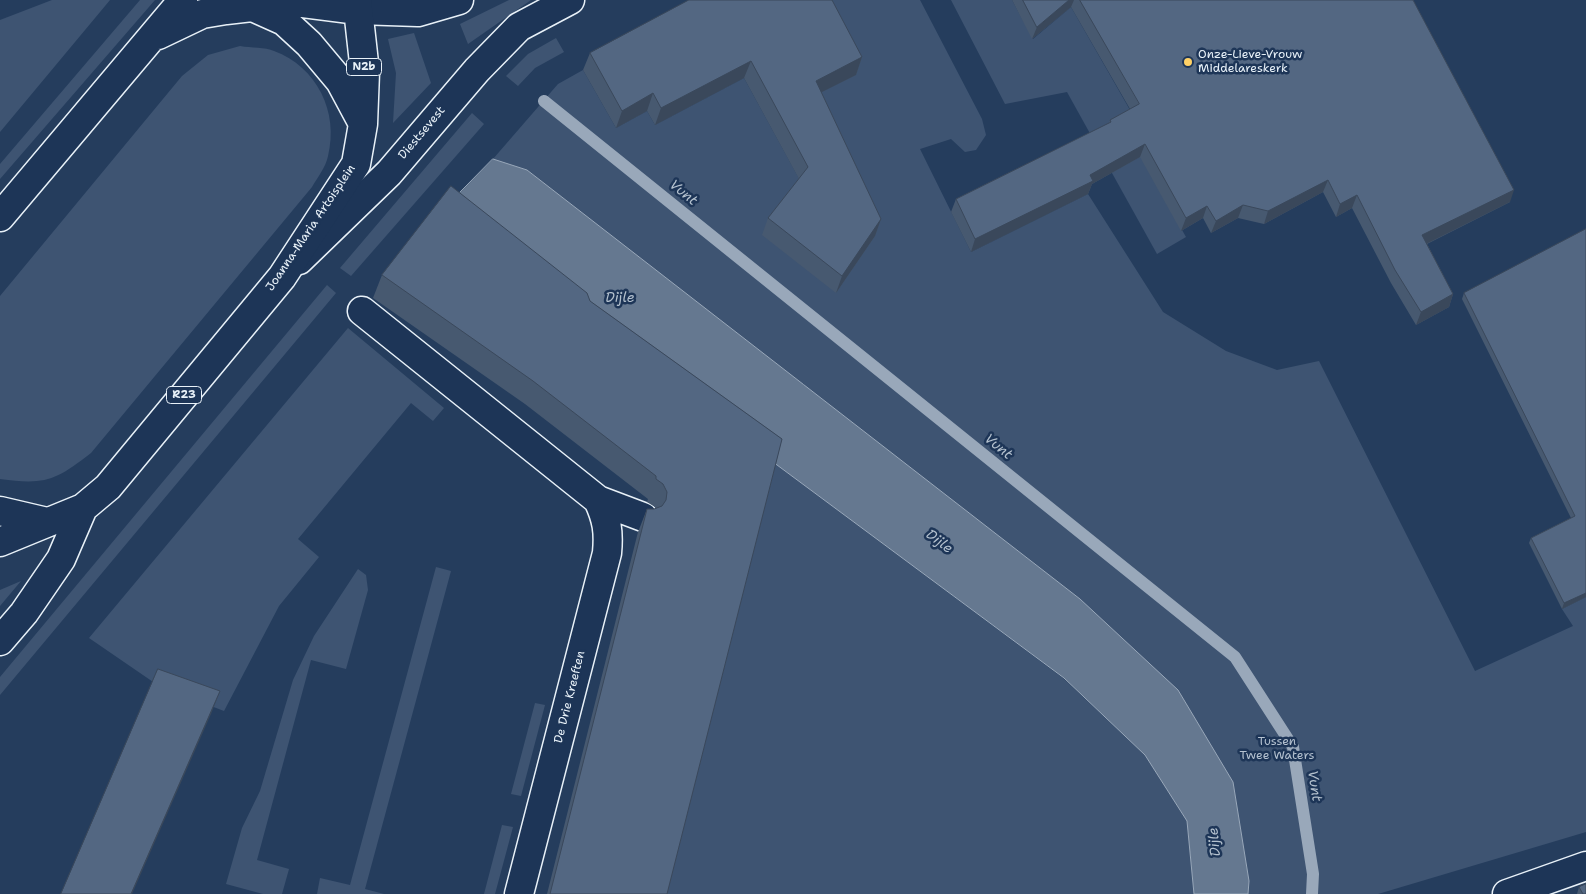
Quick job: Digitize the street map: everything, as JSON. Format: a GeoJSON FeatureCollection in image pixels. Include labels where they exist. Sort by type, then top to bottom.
{"type":"FeatureCollection","features":[{"type":"Feature","properties":{"kind":"main road"},"geometry":{"type":"LineString","coordinates":[[4,208],[183,0]]}},
{"type":"Feature","properties":{"kind":"main road"},"geometry":{"type":"LineString","coordinates":[[150,39],[202,14],[226,10],[295,2],[357,5],[418,12],[459,0]]}},
{"type":"Feature","properties":{"kind":"main road","name":"Diestsevest"},"geometry":{"type":"LineString","coordinates":[[282,277],[389,173],[477,70],[519,27],[570,0]]}},
{"type":"Feature","properties":{"kind":"main road","name":"Joanna-Maria Artoisplein"},"geometry":{"type":"LineString","coordinates":[[47,522],[83,508],[108,487],[282,277],[356,164],[363,124],[365,72],[357,5]]}},
{"type":"Feature","properties":{"kind":"main road"},"geometry":{"type":"LineString","coordinates":[[255,8],[284,21],[309,44],[340,81],[363,124]]}},
{"type":"Feature","properties":{"kind":"main road"},"geometry":{"type":"LineString","coordinates":[[362,311],[598,500],[643,517]]}},
{"type":"Feature","properties":{"kind":"main road","name":"De Drie Kreeften"},"geometry":{"type":"LineString","coordinates":[[519,894],[607,553],[609,530],[598,500]]}},
{"type":"Feature","properties":{"kind":"main road","name":"R23"},"geometry":{"type":"LineString","coordinates":[[0,641],[24,613],[61,559],[83,508]]}},
{"type":"Feature","properties":{"kind":"main road"},"geometry":{"type":"LineString","coordinates":[[0,511],[47,522]]}},
{"type":"Feature","properties":{"kind":"main road","name":"R23"},"geometry":{"type":"LineString","coordinates":[[0,542],[47,522]]}},
{"type":"Feature","properties":{"kind":"main road"},"geometry":{"type":"LineString","coordinates":[[1507,894],[1586,866]]}},
{"type":"Feature","properties":{"kind":"green space"},"geometry":{"type":"Polygon","coordinates":[[[52,0],[110,0],[0,132],[0,20],[52,0]]]}},
{"type":"Feature","properties":{"kind":"green space"},"geometry":{"type":"Polygon","coordinates":[[[140,0],[155,0],[0,179],[0,164],[140,0]]]}},
{"type":"Feature","properties":{"kind":"green space"},"geometry":{"type":"Polygon","coordinates":[[[509,0],[531,0],[468,44],[460,24],[509,0]]]}},
{"type":"Feature","properties":{"kind":"green space","name":"Tussen Twee Waters"},"geometry":{"type":"Polygon","coordinates":[[[820,0],[920,0],[982,119],[986,135],[976,150],[965,152],[951,139],[920,149],[971,252],[1088,194],[1163,312],[1226,351],[1277,370],[1319,361],[1475,671],[1573,626],[1562,609],[1586,597],[1586,832],[1378,894],[1248,894],[1249,881],[1233,782],[1178,690],[1080,599],[527,170],[493,159],[558,84],[583,70],[616,128],[647,111],[655,125],[744,78],[802,184],[836,293],[810,98],[820,0]]]}},
{"type":"Feature","properties":{"kind":"green space"},"geometry":{"type":"Polygon","coordinates":[[[951,0],[1012,0],[1033,39],[1071,7],[1134,117],[1149,172],[1186,237],[1157,254],[1067,92],[1005,104],[951,0]]]}},
{"type":"Feature","properties":{"kind":"green space"},"geometry":{"type":"Polygon","coordinates":[[[414,33],[431,83],[393,123],[396,73],[388,39],[414,33]]]}},
{"type":"Feature","properties":{"kind":"green space"},"geometry":{"type":"Polygon","coordinates":[[[556,38],[564,52],[535,68],[518,86],[506,76],[528,54],[556,38]]]}},
{"type":"Feature","properties":{"kind":"green space"},"geometry":{"type":"Polygon","coordinates":[[[240,46],[274,51],[289,58],[313,80],[327,108],[330,123],[331,140],[327,160],[323,168],[312,187],[91,453],[68,470],[49,479],[15,481],[0,479],[0,296],[182,76],[208,55],[240,46]]]}},
{"type":"Feature","properties":{"kind":"green space"},"geometry":{"type":"Polygon","coordinates":[[[472,113],[484,124],[351,276],[340,268],[472,113]]]}},
{"type":"Feature","properties":{"kind":"green space"},"geometry":{"type":"Polygon","coordinates":[[[327,285],[336,293],[0,695],[0,677],[327,285]]]}},
{"type":"Feature","properties":{"kind":"green space"},"geometry":{"type":"Polygon","coordinates":[[[348,328],[444,408],[433,421],[411,403],[298,539],[319,557],[279,606],[224,711],[159,686],[89,638],[348,328]]]}},
{"type":"Feature","properties":{"kind":"green space"},"geometry":{"type":"Polygon","coordinates":[[[773,462],[1063,678],[1145,755],[1187,821],[1194,894],[664,894],[773,462]]]}},
{"type":"Feature","properties":{"kind":"green space"},"geometry":{"type":"Polygon","coordinates":[[[436,567],[451,571],[365,889],[384,894],[317,894],[320,878],[350,885],[436,567]]]}},
{"type":"Feature","properties":{"kind":"green space"},"geometry":{"type":"Polygon","coordinates":[[[358,569],[366,575],[368,590],[346,669],[311,660],[257,860],[289,869],[282,894],[263,894],[226,884],[242,828],[260,791],[293,680],[314,636],[358,569]]]}},
{"type":"Feature","properties":{"kind":"green space"},"geometry":{"type":"Polygon","coordinates":[[[21,581],[0,606],[0,590],[21,581]]]}},
{"type":"Feature","properties":{"kind":"green space"},"geometry":{"type":"Polygon","coordinates":[[[535,703],[545,705],[521,796],[511,794],[535,703]]]}},
{"type":"Feature","properties":{"kind":"green space"},"geometry":{"type":"Polygon","coordinates":[[[502,825],[513,827],[495,894],[484,894],[502,825]]]}},
{"type":"Feature","properties":{"kind":"water","name":"Dijle"},"geometry":{"type":"Polygon","coordinates":[[[493,159],[527,170],[1080,599],[1178,690],[1233,782],[1249,881],[1248,894],[1194,894],[1187,821],[1145,755],[1064,678],[773,462],[443,210],[493,159]]]}},
{"type":"Feature","properties":{"kind":"building"},"geometry":{"type":"Polygon","coordinates":[[[689,0],[832,0],[862,57],[816,81],[881,219],[842,276],[768,218],[808,167],[751,61],[661,108],[653,93],[622,111],[590,53],[689,0]]]}},
{"type":"Feature","properties":{"kind":"building"},"geometry":{"type":"Polygon","coordinates":[[[1023,0],[1069,0],[1037,27],[1023,0]]]}},
{"type":"Feature","properties":{"kind":"building"},"geometry":{"type":"Polygon","coordinates":[[[1080,0],[1413,0],[1514,190],[1422,235],[1453,294],[1421,312],[1395,270],[1357,195],[1340,204],[1328,180],[1268,211],[1243,205],[1216,221],[1207,206],[1186,218],[1145,144],[1090,175],[1093,181],[975,239],[956,199],[1111,122],[1110,120],[1139,104],[1080,0]]]}},
{"type":"Feature","properties":{"kind":"building"},"geometry":{"type":"Polygon","coordinates":[[[451,186],[587,293],[590,301],[782,439],[667,894],[550,894],[647,509],[662,506],[666,500],[667,492],[663,484],[656,479],[656,476],[533,381],[382,275],[451,186]]]}},
{"type":"Feature","properties":{"kind":"building"},"geometry":{"type":"Polygon","coordinates":[[[1586,229],[1586,593],[1564,603],[1531,538],[1575,516],[1464,293],[1586,229]]]}},
{"type":"Feature","properties":{"kind":"building"},"geometry":{"type":"Polygon","coordinates":[[[158,669],[220,691],[131,894],[61,894],[158,669]]]}},
{"type":"Feature","properties":{"kind":"building"},"geometry":{"type":"Polygon","coordinates":[[[1586,884],[1586,894],[1583,894],[1579,887],[1586,884]]]}},
{"type":"Feature","properties":{"kind":"waterway","name":"Vunt"},"geometry":{"type":"LineString","coordinates":[[544,101],[1235,657],[1293,747],[1313,874],[1312,894]]}},
{"type":"Feature","properties":{"kind":"place","name":"Onze-Lieve-Vrouw Middelareskerk"},"geometry":{"type":"Point","coordinates":[1188,62]}}]}
